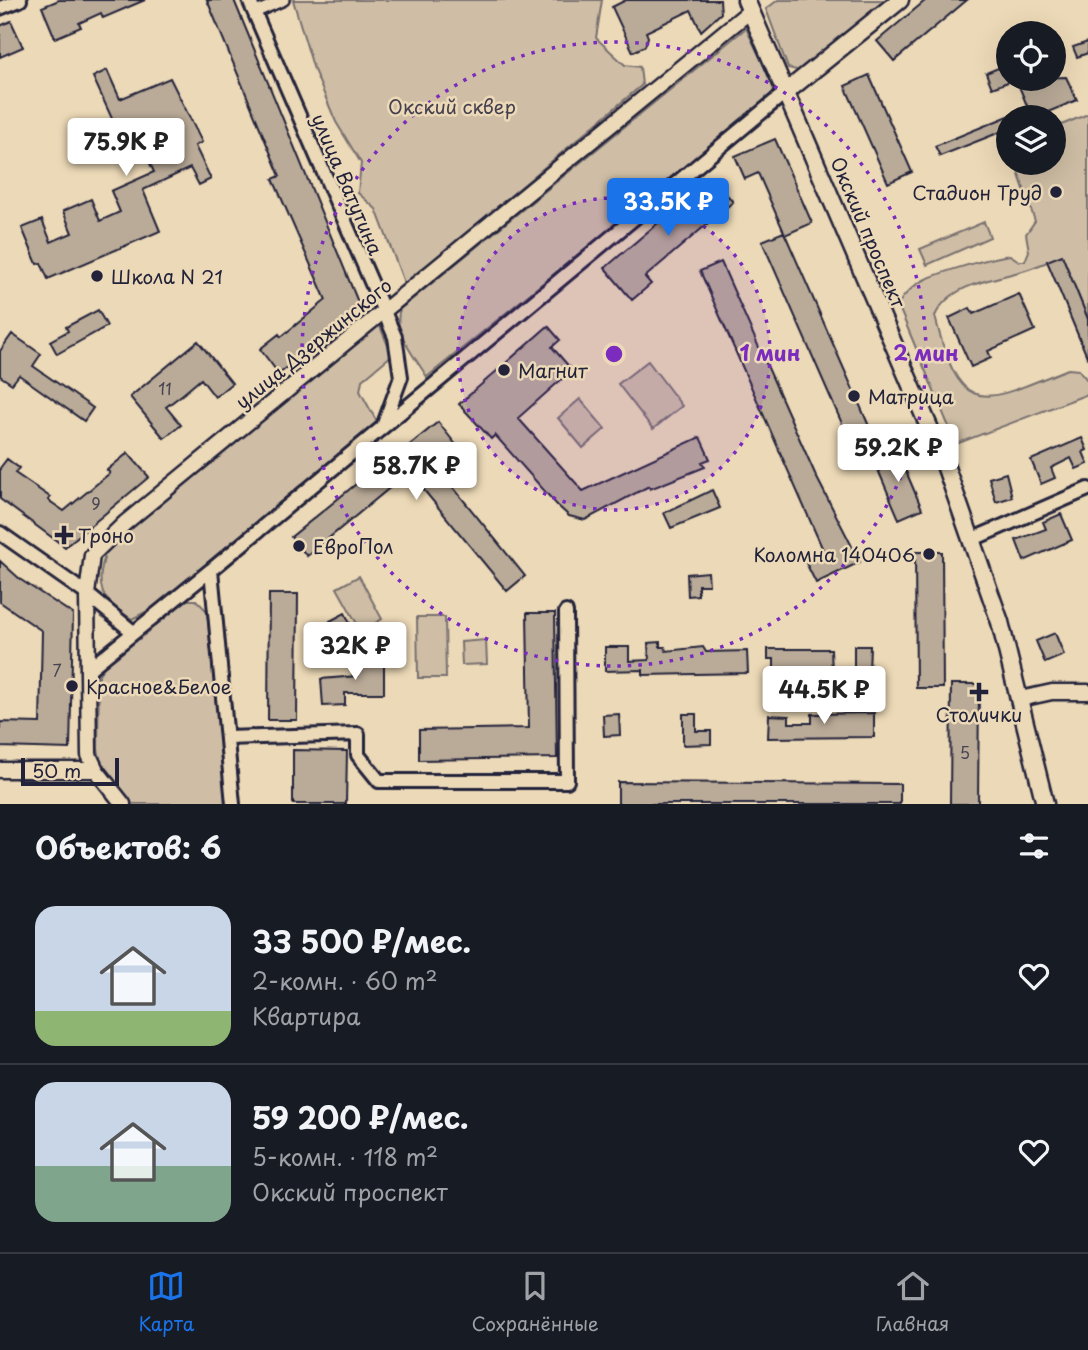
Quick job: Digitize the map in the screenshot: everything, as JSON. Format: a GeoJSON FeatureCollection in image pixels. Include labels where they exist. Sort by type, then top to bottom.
{"type":"FeatureCollection","features":[{"type":"Feature","properties":{"kind":"main road","name":"улица Дзержинского"},"geometry":{"type":"LineString","coordinates":[[748,6],[764,0]]}},
{"type":"Feature","properties":{"kind":"main road"},"geometry":{"type":"LineString","coordinates":[[786,92],[900,0]]}},
{"type":"Feature","properties":{"kind":"main road","name":"Окский проспект"},"geometry":{"type":"LineString","coordinates":[[748,6],[944,462],[973,539],[1000,622],[1045,804]]}},
{"type":"Feature","properties":{"kind":"street"},"geometry":{"type":"LineString","coordinates":[[0,9],[20,0]]}},
{"type":"Feature","properties":{"kind":"street","name":"улица Ватутина"},"geometry":{"type":"LineString","coordinates":[[249,0],[395,337],[401,360],[401,377],[383,426]]}},
{"type":"Feature","properties":{"kind":"street"},"geometry":{"type":"LineString","coordinates":[[254,13],[285,0]]}},
{"type":"Feature","properties":{"kind":"street","name":"улица Дзержинского"},"geometry":{"type":"LineString","coordinates":[[123,804],[96,771],[89,755],[87,594],[92,555],[125,523],[384,314],[748,6]]}},
{"type":"Feature","properties":{"kind":"street"},"geometry":{"type":"LineString","coordinates":[[89,669],[786,92]]}},
{"type":"Feature","properties":{"kind":"street"},"geometry":{"type":"LineString","coordinates":[[973,539],[1088,489]]}},
{"type":"Feature","properties":{"kind":"street"},"geometry":{"type":"LineString","coordinates":[[0,533],[87,594],[133,632]]}},
{"type":"Feature","properties":{"kind":"street"},"geometry":{"type":"LineString","coordinates":[[211,570],[233,804]]}},
{"type":"Feature","properties":{"kind":"street"},"geometry":{"type":"LineString","coordinates":[[227,738],[358,734],[358,755],[379,781],[567,781],[566,612]]}},
{"type":"Feature","properties":{"kind":"street"},"geometry":{"type":"LineString","coordinates":[[1020,699],[1052,692],[1088,692]]}},
{"type":"Feature","properties":{"kind":"street"},"geometry":{"type":"LineString","coordinates":[[0,770],[96,771]]}},
{"type":"Feature","properties":{"kind":"green space","name":"Окский сквер"},"geometry":{"type":"Polygon","coordinates":[[[293,0],[602,0],[596,38],[625,65],[640,67],[642,85],[405,285],[376,209],[358,193],[361,163],[336,122],[314,70],[293,0]]]}},
{"type":"Feature","properties":{"kind":"green space"},"geometry":{"type":"Polygon","coordinates":[[[778,0],[888,0],[800,71],[788,68],[766,9],[778,0]]]}},
{"type":"Feature","properties":{"kind":"green space"},"geometry":{"type":"Polygon","coordinates":[[[746,28],[775,89],[763,104],[427,377],[402,336],[398,318],[400,309],[746,28]]]}},
{"type":"Feature","properties":{"kind":"green space"},"geometry":{"type":"Polygon","coordinates":[[[1088,114],[1088,319],[1062,256],[1026,270],[974,284],[951,296],[935,316],[955,374],[966,388],[980,395],[996,395],[1068,369],[1079,370],[1088,381],[1088,394],[956,444],[898,305],[918,284],[944,272],[1010,255],[1019,261],[1025,261],[1029,251],[1026,234],[1035,221],[1019,175],[1066,175],[1066,123],[1088,114]]]}},
{"type":"Feature","properties":{"kind":"green space"},"geometry":{"type":"Polygon","coordinates":[[[984,222],[990,237],[927,265],[920,249],[984,222]]]}},
{"type":"Feature","properties":{"kind":"green space"},"geometry":{"type":"Polygon","coordinates":[[[379,324],[392,355],[362,380],[360,391],[377,422],[153,608],[132,619],[112,605],[100,582],[107,549],[379,324]]]}},
{"type":"Feature","properties":{"kind":"green space"},"geometry":{"type":"Polygon","coordinates":[[[648,361],[682,406],[653,429],[618,384],[648,361]]]}},
{"type":"Feature","properties":{"kind":"green space"},"geometry":{"type":"Polygon","coordinates":[[[580,399],[605,429],[583,448],[558,418],[580,399]]]}},
{"type":"Feature","properties":{"kind":"green space"},"geometry":{"type":"Polygon","coordinates":[[[359,576],[382,619],[361,631],[337,588],[359,576]]]}},
{"type":"Feature","properties":{"kind":"green space"},"geometry":{"type":"Polygon","coordinates":[[[187,600],[196,600],[207,611],[226,804],[132,804],[101,763],[98,749],[99,674],[106,664],[187,600]]]}},
{"type":"Feature","properties":{"kind":"green space"},"geometry":{"type":"Polygon","coordinates":[[[417,617],[445,617],[446,678],[418,678],[417,617]]]}},
{"type":"Feature","properties":{"kind":"green space"},"geometry":{"type":"Polygon","coordinates":[[[486,640],[487,664],[462,665],[461,642],[486,640]]]}},
{"type":"Feature","properties":{"kind":"building"},"geometry":{"type":"Polygon","coordinates":[[[59,0],[145,0],[103,18],[101,13],[79,23],[81,27],[55,38],[42,7],[59,0]]]}},
{"type":"Feature","properties":{"kind":"building"},"geometry":{"type":"Polygon","coordinates":[[[207,0],[234,0],[360,307],[279,374],[260,349],[279,334],[281,337],[326,300],[273,179],[280,176],[207,0]]]}},
{"type":"Feature","properties":{"kind":"building"},"geometry":{"type":"Polygon","coordinates":[[[626,0],[720,0],[721,13],[701,31],[691,10],[646,32],[648,37],[645,46],[633,52],[612,7],[626,0]]]}},
{"type":"Feature","properties":{"kind":"building"},"geometry":{"type":"Polygon","coordinates":[[[926,0],[967,0],[894,61],[877,41],[926,0]]]}},
{"type":"Feature","properties":{"kind":"building"},"geometry":{"type":"Polygon","coordinates":[[[11,21],[23,47],[0,57],[0,26],[11,21]]]}},
{"type":"Feature","properties":{"kind":"building"},"geometry":{"type":"Polygon","coordinates":[[[1088,42],[1088,53],[1077,57],[1073,47],[1088,42]]]}},
{"type":"Feature","properties":{"kind":"building"},"geometry":{"type":"Polygon","coordinates":[[[996,69],[996,86],[992,88],[986,73],[996,69]]]}},
{"type":"Feature","properties":{"kind":"building"},"geometry":{"type":"Polygon","coordinates":[[[107,70],[120,99],[170,78],[202,142],[195,146],[211,179],[199,185],[190,168],[143,190],[160,231],[48,279],[41,263],[37,264],[22,228],[42,220],[51,242],[72,233],[63,211],[91,199],[100,221],[120,212],[111,191],[154,172],[137,136],[123,143],[93,77],[107,70]]]}},
{"type":"Feature","properties":{"kind":"building"},"geometry":{"type":"Polygon","coordinates":[[[869,75],[912,172],[888,183],[845,86],[869,75]]]}},
{"type":"Feature","properties":{"kind":"building"},"geometry":{"type":"Polygon","coordinates":[[[1066,77],[1077,100],[1065,105],[1027,105],[1021,91],[1066,91],[1066,77]]]}},
{"type":"Feature","properties":{"kind":"building"},"geometry":{"type":"Polygon","coordinates":[[[996,121],[996,134],[940,156],[935,146],[996,121]]]}},
{"type":"Feature","properties":{"kind":"building"},"geometry":{"type":"Polygon","coordinates":[[[775,139],[812,223],[785,235],[876,442],[854,451],[762,241],[784,232],[758,173],[745,179],[735,156],[775,139]]]}},
{"type":"Feature","properties":{"kind":"building"},"geometry":{"type":"Polygon","coordinates":[[[712,177],[733,202],[645,277],[651,284],[632,300],[605,268],[712,177]]]}},
{"type":"Feature","properties":{"kind":"building"},"geometry":{"type":"Polygon","coordinates":[[[1062,255],[1088,319],[1088,359],[1047,261],[1062,255]]]}},
{"type":"Feature","properties":{"kind":"building"},"geometry":{"type":"Polygon","coordinates":[[[721,262],[816,476],[860,562],[816,583],[805,561],[824,552],[700,271],[721,262]]]}},
{"type":"Feature","properties":{"kind":"building"},"geometry":{"type":"Polygon","coordinates":[[[1019,294],[1035,330],[988,351],[991,358],[971,367],[949,318],[970,308],[973,314],[1019,294]]]}},
{"type":"Feature","properties":{"kind":"building"},"geometry":{"type":"Polygon","coordinates":[[[98,310],[107,326],[57,354],[50,341],[68,331],[66,327],[98,310]]]}},
{"type":"Feature","properties":{"kind":"building"},"geometry":{"type":"Polygon","coordinates":[[[548,326],[560,340],[552,347],[572,370],[518,418],[583,491],[700,437],[710,459],[702,462],[705,467],[650,489],[649,486],[585,520],[569,516],[495,435],[491,439],[459,404],[548,326]]]}},
{"type":"Feature","properties":{"kind":"building"},"geometry":{"type":"Polygon","coordinates":[[[12,334],[41,354],[33,366],[93,408],[84,421],[19,375],[12,384],[0,376],[0,351],[12,334]]]}},
{"type":"Feature","properties":{"kind":"building"},"geometry":{"type":"Polygon","coordinates":[[[198,341],[232,383],[215,397],[201,379],[166,407],[181,425],[164,438],[130,397],[198,341]]]}},
{"type":"Feature","properties":{"kind":"building"},"geometry":{"type":"Polygon","coordinates":[[[438,422],[461,451],[439,470],[525,576],[507,591],[409,472],[307,556],[291,537],[399,449],[401,452],[438,422]]]}},
{"type":"Feature","properties":{"kind":"building"},"geometry":{"type":"Polygon","coordinates":[[[1082,438],[1087,450],[1083,452],[1088,464],[1076,469],[1071,458],[1051,468],[1055,478],[1041,484],[1031,460],[1082,438]]]}},
{"type":"Feature","properties":{"kind":"building"},"geometry":{"type":"Polygon","coordinates":[[[896,448],[922,509],[899,519],[873,458],[896,448]]]}},
{"type":"Feature","properties":{"kind":"building"},"geometry":{"type":"Polygon","coordinates":[[[128,453],[149,477],[65,547],[0,499],[0,468],[7,459],[19,468],[15,473],[50,497],[48,500],[64,511],[110,473],[107,470],[128,453]]]}},
{"type":"Feature","properties":{"kind":"building"},"geometry":{"type":"Polygon","coordinates":[[[1006,473],[1012,497],[996,502],[989,478],[1006,473]]]}},
{"type":"Feature","properties":{"kind":"building"},"geometry":{"type":"Polygon","coordinates":[[[712,490],[720,508],[671,528],[664,513],[712,490]]]}},
{"type":"Feature","properties":{"kind":"building"},"geometry":{"type":"Polygon","coordinates":[[[1061,514],[1072,540],[1024,561],[1016,540],[1046,529],[1043,522],[1061,514]]]}},
{"type":"Feature","properties":{"kind":"building"},"geometry":{"type":"Polygon","coordinates":[[[915,552],[942,552],[943,688],[916,688],[915,552]]]}},
{"type":"Feature","properties":{"kind":"building"},"geometry":{"type":"Polygon","coordinates":[[[0,561],[21,580],[73,614],[70,749],[0,747],[0,722],[40,723],[42,631],[0,602],[0,561]]]}},
{"type":"Feature","properties":{"kind":"building"},"geometry":{"type":"Polygon","coordinates":[[[708,572],[709,585],[698,585],[698,595],[688,596],[687,574],[708,572]]]}},
{"type":"Feature","properties":{"kind":"building"},"geometry":{"type":"Polygon","coordinates":[[[269,594],[298,594],[297,720],[268,720],[269,594]]]}},
{"type":"Feature","properties":{"kind":"building"},"geometry":{"type":"Polygon","coordinates":[[[345,613],[357,638],[343,646],[330,621],[345,613]]]}},
{"type":"Feature","properties":{"kind":"building"},"geometry":{"type":"Polygon","coordinates":[[[527,613],[555,613],[557,758],[419,760],[419,730],[529,728],[527,613]]]}},
{"type":"Feature","properties":{"kind":"building"},"geometry":{"type":"Polygon","coordinates":[[[1055,633],[1064,655],[1045,663],[1036,641],[1055,633]]]}},
{"type":"Feature","properties":{"kind":"building"},"geometry":{"type":"Polygon","coordinates":[[[660,642],[660,647],[665,647],[666,651],[703,647],[706,652],[747,651],[748,673],[643,675],[643,670],[605,671],[605,647],[629,647],[629,661],[649,660],[648,643],[660,642]]]}},
{"type":"Feature","properties":{"kind":"building"},"geometry":{"type":"Polygon","coordinates":[[[854,646],[870,646],[869,673],[854,673],[854,646]]]}},
{"type":"Feature","properties":{"kind":"building"},"geometry":{"type":"Polygon","coordinates":[[[768,649],[831,649],[832,673],[774,672],[774,659],[768,659],[768,649]]]}},
{"type":"Feature","properties":{"kind":"building"},"geometry":{"type":"Polygon","coordinates":[[[357,656],[384,657],[384,693],[345,693],[345,705],[323,706],[321,679],[357,676],[357,656]]]}},
{"type":"Feature","properties":{"kind":"building"},"geometry":{"type":"Polygon","coordinates":[[[951,684],[979,684],[978,804],[950,804],[951,684]]]}},
{"type":"Feature","properties":{"kind":"building"},"geometry":{"type":"Polygon","coordinates":[[[874,713],[874,737],[768,738],[769,715],[789,716],[789,723],[812,723],[812,714],[874,713]]]}},
{"type":"Feature","properties":{"kind":"building"},"geometry":{"type":"Polygon","coordinates":[[[619,714],[620,735],[604,736],[603,715],[619,714]]]}},
{"type":"Feature","properties":{"kind":"building"},"geometry":{"type":"Polygon","coordinates":[[[683,714],[696,714],[696,731],[711,731],[711,744],[683,745],[683,714]]]}},
{"type":"Feature","properties":{"kind":"building"},"geometry":{"type":"Polygon","coordinates":[[[293,750],[347,751],[346,804],[293,804],[293,750]]]}},
{"type":"Feature","properties":{"kind":"building"},"geometry":{"type":"Polygon","coordinates":[[[618,782],[900,784],[900,804],[618,804],[618,782]]]}},
{"type":"Feature","properties":{"kind":"place","name":"Стадион Труд"},"geometry":{"type":"Point","coordinates":[1056,192]}},
{"type":"Feature","properties":{"kind":"place","name":"Школа N 21"},"geometry":{"type":"Point","coordinates":[97,276]}},
{"type":"Feature","properties":{"kind":"place","name":"Магнит"},"geometry":{"type":"Point","coordinates":[504,370]}},
{"type":"Feature","properties":{"kind":"place","name":"Матрица"},"geometry":{"type":"Point","coordinates":[854,396]}},
{"type":"Feature","properties":{"kind":"place","name":"Троно"},"geometry":{"type":"Point","coordinates":[64,535]}},
{"type":"Feature","properties":{"kind":"place","name":"ЕвроПол"},"geometry":{"type":"Point","coordinates":[299,546]}},
{"type":"Feature","properties":{"kind":"place","name":"Коломна 140406"},"geometry":{"type":"Point","coordinates":[929,554]}},
{"type":"Feature","properties":{"kind":"place","name":"Красное&Белое"},"geometry":{"type":"Point","coordinates":[72,686]}},
{"type":"Feature","properties":{"kind":"place","name":"Столички"},"geometry":{"type":"Point","coordinates":[979,692]}}]}
